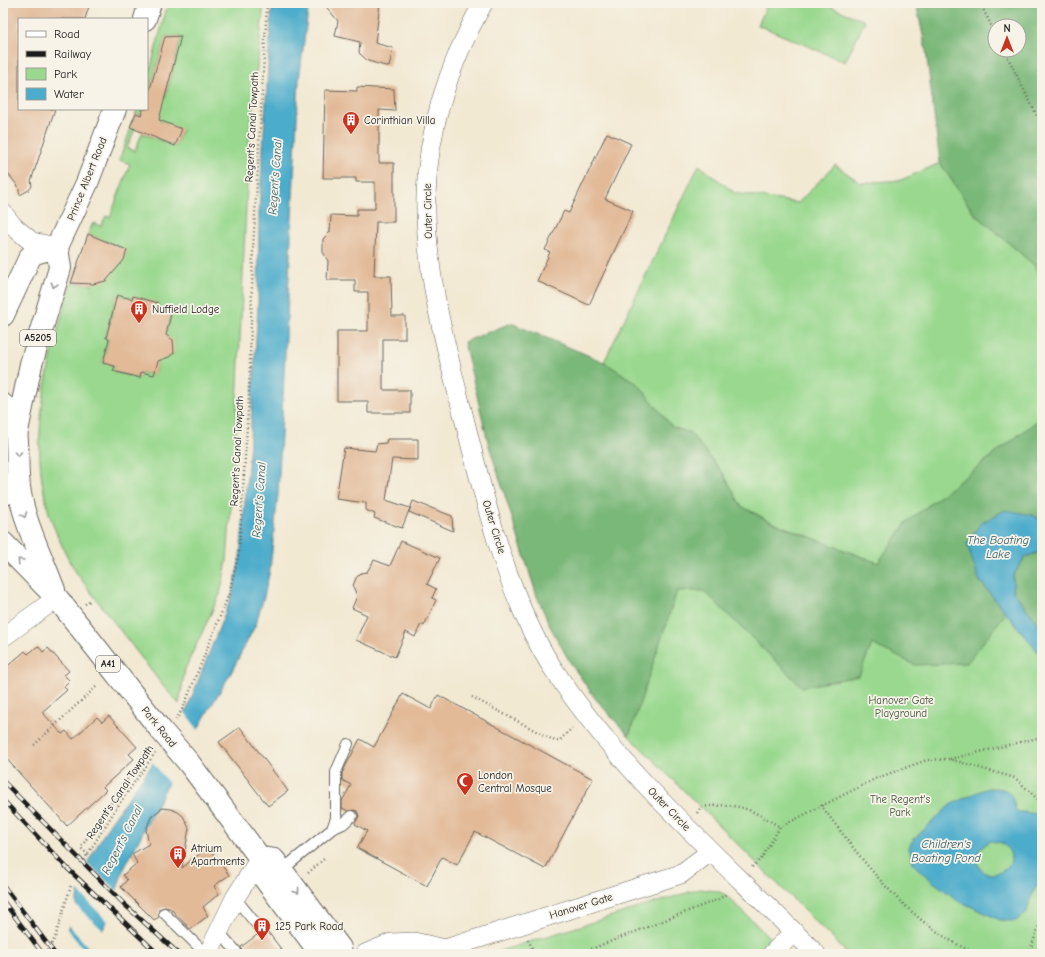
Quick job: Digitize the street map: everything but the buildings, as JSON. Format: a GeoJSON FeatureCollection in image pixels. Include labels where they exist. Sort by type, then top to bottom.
{"type":"FeatureCollection","features":[{"type":"Feature","properties":{"kind":"main road"},"geometry":{"type":"LineString","coordinates":[[145,18],[150,3]]}},
{"type":"Feature","properties":{"kind":"main road","name":"Prince Albert Road"},"geometry":{"type":"LineString","coordinates":[[57,247],[87,182],[115,110]]}},
{"type":"Feature","properties":{"kind":"main road"},"geometry":{"type":"LineString","coordinates":[[3,315],[30,257],[35,253],[57,247]]}},
{"type":"Feature","properties":{"kind":"main road","name":"A5205"},"geometry":{"type":"LineString","coordinates":[[17,431],[31,364],[60,268],[57,247]]}},
{"type":"Feature","properties":{"kind":"main road","name":"A41"},"geometry":{"type":"LineString","coordinates":[[3,405],[10,415],[17,431],[18,477]]}},
{"type":"Feature","properties":{"kind":"main road"},"geometry":{"type":"LineString","coordinates":[[3,495],[18,477]]}},
{"type":"Feature","properties":{"kind":"main road","name":"Park Road"},"geometry":{"type":"LineString","coordinates":[[18,477],[22,508],[57,598]]}},
{"type":"Feature","properties":{"kind":"main road","name":"Park Road"},"geometry":{"type":"LineString","coordinates":[[3,543],[57,598],[188,763],[260,858],[259,871],[321,954]]}},
{"type":"Feature","properties":{"kind":"main road"},"geometry":{"type":"LineString","coordinates":[[260,858],[274,860],[340,948],[341,954]]}},
{"type":"Feature","properties":{"kind":"street","name":"Outer Circle"},"geometry":{"type":"LineString","coordinates":[[483,3],[465,36],[439,103],[430,149],[426,195],[428,246],[440,324],[471,447],[503,558],[537,643],[581,709],[604,738],[667,809],[816,954]]}},
{"type":"Feature","properties":{"kind":"street"},"geometry":{"type":"LineString","coordinates":[[3,213],[13,226],[32,242],[57,247]]}},
{"type":"Feature","properties":{"kind":"street"},"geometry":{"type":"LineString","coordinates":[[3,637],[57,598]]}},
{"type":"Feature","properties":{"kind":"street","name":"Hanover Gate"},"geometry":{"type":"LineString","coordinates":[[365,954],[391,943],[414,942],[443,951],[677,876],[685,872],[710,852]]}},
{"type":"Feature","properties":{"kind":"street"},"geometry":{"type":"LineString","coordinates":[[207,954],[235,898],[260,858]]}},
{"type":"Feature","properties":{"kind":"street"},"geometry":{"type":"LineString","coordinates":[[772,954],[794,932]]}},
{"type":"Feature","properties":{"kind":"lane"},"geometry":{"type":"LineString","coordinates":[[332,829],[336,818],[336,772],[348,744]]}},
{"type":"Feature","properties":{"kind":"lane"},"geometry":{"type":"LineString","coordinates":[[282,870],[332,829],[343,824],[352,816]]}},
{"type":"Feature","properties":{"kind":"lane"},"geometry":{"type":"LineString","coordinates":[[235,898],[262,931]]}},
{"type":"Feature","properties":{"kind":"lane"},"geometry":{"type":"LineString","coordinates":[[164,913],[207,954]]}},
{"type":"Feature","properties":{"kind":"lane"},"geometry":{"type":"LineString","coordinates":[[218,931],[236,951]]}},
{"type":"Feature","properties":{"kind":"path","name":"Regent's Canal Towpath"},"geometry":{"type":"LineString","coordinates":[[84,860],[116,807],[184,706],[230,594],[239,552],[248,395],[253,250],[267,3]]}},
{"type":"Feature","properties":{"kind":"path"},"geometry":{"type":"LineString","coordinates":[[980,3],[988,18]]}},
{"type":"Feature","properties":{"kind":"path"},"geometry":{"type":"LineString","coordinates":[[1008,58],[1042,126]]}},
{"type":"Feature","properties":{"kind":"path"},"geometry":{"type":"LineString","coordinates":[[34,745],[98,685]]}},
{"type":"Feature","properties":{"kind":"path"},"geometry":{"type":"LineString","coordinates":[[472,697],[555,741],[559,741],[572,728]]}},
{"type":"Feature","properties":{"kind":"path"},"geometry":{"type":"LineString","coordinates":[[757,862],[761,859],[780,827],[877,778],[927,760],[949,759],[1042,737]]}},
{"type":"Feature","properties":{"kind":"path"},"geometry":{"type":"LineString","coordinates":[[88,855],[81,848],[149,748]]}},
{"type":"Feature","properties":{"kind":"path"},"geometry":{"type":"LineString","coordinates":[[949,759],[1015,778],[1042,803]]}},
{"type":"Feature","properties":{"kind":"path"},"geometry":{"type":"LineString","coordinates":[[701,808],[723,804],[752,810],[780,827]]}},
{"type":"Feature","properties":{"kind":"path"},"geometry":{"type":"LineString","coordinates":[[821,805],[858,856],[899,901],[920,921],[977,954]]}},
{"type":"Feature","properties":{"kind":"path"},"geometry":{"type":"LineString","coordinates":[[309,872],[325,858]]}},
{"type":"Feature","properties":{"kind":"path"},"geometry":{"type":"LineString","coordinates":[[46,954],[55,938],[71,884]]}},
{"type":"Feature","properties":{"kind":"path"},"geometry":{"type":"LineString","coordinates":[[568,954],[581,953],[726,895]]}},
{"type":"Feature","properties":{"kind":"path"},"geometry":{"type":"LineString","coordinates":[[1029,954],[1042,916]]}},
{"type":"Feature","properties":{"kind":"path"},"geometry":{"type":"LineString","coordinates":[[528,942],[535,954]]}},
{"type":"Feature","properties":{"kind":"green space"},"geometry":{"type":"Polygon","coordinates":[[[168,3],[264,3],[249,142],[235,449],[227,561],[220,594],[185,669],[179,704],[163,686],[77,574],[58,537],[49,513],[42,484],[40,426],[44,397],[55,339],[71,283],[93,284],[126,250],[88,234],[93,223],[101,226],[106,216],[110,217],[130,164],[119,160],[131,127],[135,129],[127,148],[135,151],[142,133],[175,146],[182,130],[151,117],[148,104],[148,77],[168,3]],[[181,36],[165,37],[149,93],[165,98],[181,36]],[[117,295],[106,337],[109,339],[103,363],[115,366],[114,372],[139,378],[141,372],[154,375],[159,356],[167,358],[173,354],[165,337],[172,311],[157,307],[158,303],[133,297],[132,299],[117,295]]]}},
{"type":"Feature","properties":{"kind":"green space"},"geometry":{"type":"Polygon","coordinates":[[[768,3],[822,3],[865,21],[845,62],[758,25],[768,3]]]}},
{"type":"Feature","properties":{"kind":"green space"},"geometry":{"type":"Polygon","coordinates":[[[921,3],[1042,3],[1042,283],[1034,265],[974,213],[940,163],[926,50],[917,7],[921,3]]]}},
{"type":"Feature","properties":{"kind":"green space"},"geometry":{"type":"Polygon","coordinates":[[[137,110],[143,110],[141,115],[136,113],[135,116],[137,110]]]}},
{"type":"Feature","properties":{"kind":"green space"},"geometry":{"type":"Polygon","coordinates":[[[940,163],[974,213],[1035,265],[1042,283],[1042,415],[1041,418],[907,522],[878,563],[771,522],[741,506],[723,473],[690,433],[672,427],[639,385],[604,362],[699,165],[735,193],[798,203],[835,165],[861,183],[901,180],[940,163]]]}},
{"type":"Feature","properties":{"kind":"green space"},"geometry":{"type":"Polygon","coordinates":[[[511,323],[604,362],[639,385],[672,427],[690,433],[723,473],[741,506],[771,522],[878,563],[907,522],[1041,418],[1042,415],[1042,520],[1032,515],[979,580],[1006,613],[967,663],[915,665],[872,644],[859,676],[802,687],[704,591],[677,591],[629,736],[595,698],[570,662],[551,628],[537,596],[488,442],[464,342],[511,323]]]}},
{"type":"Feature","properties":{"kind":"green space","name":"The Regent's Park"},"geometry":{"type":"Polygon","coordinates":[[[488,442],[792,591],[979,580],[1042,520],[1042,954],[848,954],[629,736],[595,698],[570,662],[551,628],[537,596],[488,442]]]}},
{"type":"Feature","properties":{"kind":"green space"},"geometry":{"type":"Polygon","coordinates":[[[1042,551],[1042,629],[1013,591],[1013,576],[1025,557],[1042,551]]]}},
{"type":"Feature","properties":{"kind":"green space"},"geometry":{"type":"Polygon","coordinates":[[[699,889],[717,891],[726,895],[774,942],[762,954],[490,954],[699,889]]]}},
{"type":"Feature","properties":{"kind":"water","name":"Regent's Canal"},"geometry":{"type":"Polygon","coordinates":[[[272,3],[309,3],[299,80],[278,495],[270,570],[264,597],[255,626],[231,673],[168,783],[123,871],[107,922],[89,954],[54,954],[68,928],[76,907],[78,893],[89,860],[110,823],[151,766],[187,709],[232,595],[240,558],[249,454],[258,306],[259,210],[272,3]]]}},
{"type":"Feature","properties":{"kind":"water","name":"The Boating Lake"},"geometry":{"type":"Polygon","coordinates":[[[1005,510],[1032,515],[1042,520],[1042,551],[1025,557],[1013,576],[1013,591],[1042,629],[1042,657],[979,580],[967,544],[980,524],[1005,510]]]}},
{"type":"Feature","properties":{"kind":"water","name":"Children's Boating Pond"},"geometry":{"type":"Polygon","coordinates":[[[988,788],[1005,790],[1011,795],[1016,811],[1037,814],[1042,818],[1042,880],[1034,890],[1027,911],[1016,921],[1002,921],[959,901],[932,881],[914,865],[909,848],[912,841],[950,805],[988,788]],[[991,841],[980,848],[978,862],[982,870],[989,874],[998,873],[1006,869],[1010,862],[1010,853],[1002,843],[991,841]]]}},
{"type":"Feature","properties":{"kind":"pier"},"geometry":{"type":"Polygon","coordinates":[[[184,711],[199,731],[170,785],[152,761],[184,711]]]}},
{"type":"Feature","properties":{"kind":"pier"},"geometry":{"type":"Polygon","coordinates":[[[86,862],[118,892],[109,923],[77,890],[86,862]]]}},
{"type":"Feature","properties":{"kind":"pier"},"geometry":{"type":"Polygon","coordinates":[[[74,904],[104,931],[93,952],[67,924],[74,904]]]}},
{"type":"Feature","properties":{"kind":"pier"},"geometry":{"type":"Polygon","coordinates":[[[66,928],[88,954],[52,954],[66,928]]]}},
{"type":"Feature","properties":{"kind":"railway"},"geometry":{"type":"LineString","coordinates":[[3,781],[124,904],[179,954]]}},
{"type":"Feature","properties":{"kind":"railway"},"geometry":{"type":"LineString","coordinates":[[3,800],[67,868],[158,954]]}},
{"type":"Feature","properties":{"kind":"railway"},"geometry":{"type":"LineString","coordinates":[[3,885],[55,954]]}},
{"type":"Feature","properties":{"kind":"railway"},"geometry":{"type":"LineString","coordinates":[[3,901],[43,954]]}},
{"type":"Feature","properties":{"kind":"place","name":"Corinthian Villa"},"geometry":{"type":"Point","coordinates":[351,135]}},
{"type":"Feature","properties":{"kind":"place","name":"Nuffield Lodge"},"geometry":{"type":"Point","coordinates":[139,324]}},
{"type":"Feature","properties":{"kind":"place","name":"London Central Mosque"},"geometry":{"type":"Point","coordinates":[465,796]}},
{"type":"Feature","properties":{"kind":"place","name":"Atrium Apartments"},"geometry":{"type":"Point","coordinates":[178,869]}},
{"type":"Feature","properties":{"kind":"place","name":"125 Park Road"},"geometry":{"type":"Point","coordinates":[262,941]}},
{"type":"Feature","properties":{"kind":"park label","name":"Hanover Gate Playground"},"geometry":{"type":"Point","coordinates":[901,706]}}]}
